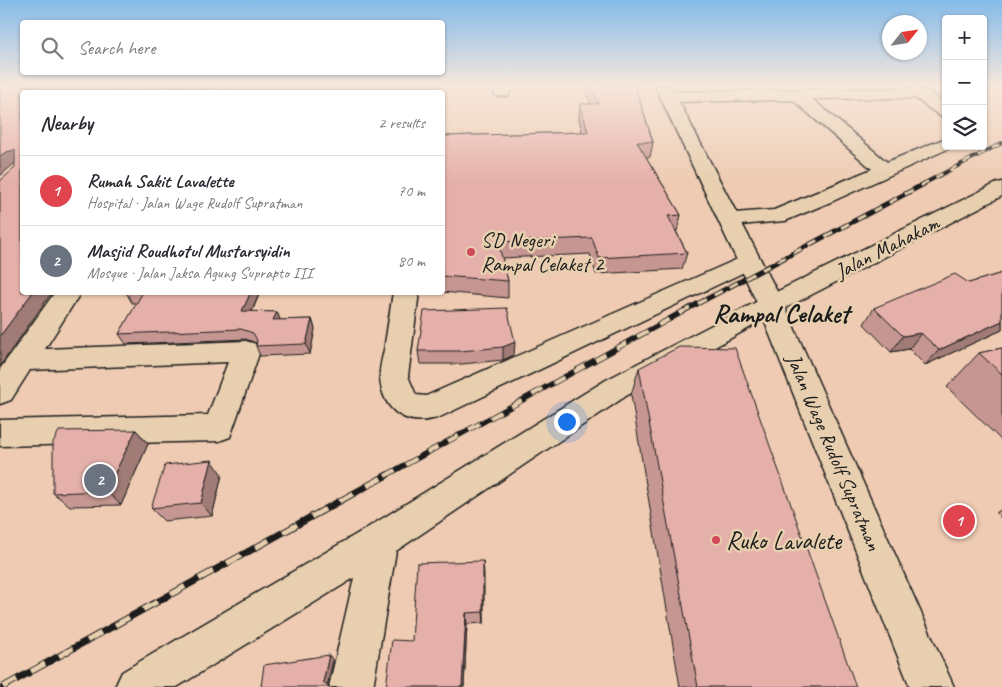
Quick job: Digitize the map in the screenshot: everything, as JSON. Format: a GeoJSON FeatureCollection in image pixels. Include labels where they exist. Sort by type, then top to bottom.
{"type":"FeatureCollection","features":[{"type":"Feature","properties":{"kind":"street","name":"Jalan Wage Rudolf Supratman"},"geometry":{"type":"LineString","coordinates":[[679,118],[771,306],[880,559],[932,687]]}},
{"type":"Feature","properties":{"kind":"street"},"geometry":{"type":"LineString","coordinates":[[824,118],[884,170]]}},
{"type":"Feature","properties":{"kind":"street"},"geometry":{"type":"LineString","coordinates":[[729,219],[777,216],[942,145]]}},
{"type":"Feature","properties":{"kind":"street","name":"Jalan Mahakam"},"geometry":{"type":"LineString","coordinates":[[137,687],[176,674],[616,388],[1002,188]]}},
{"type":"Feature","properties":{"kind":"street"},"geometry":{"type":"LineString","coordinates":[[406,295],[394,376],[398,393],[405,404],[416,409],[429,408],[749,260]]}},
{"type":"Feature","properties":{"kind":"street"},"geometry":{"type":"LineString","coordinates":[[0,392],[67,295]]}},
{"type":"Feature","properties":{"kind":"street"},"geometry":{"type":"LineString","coordinates":[[0,432],[219,428],[246,351],[23,360]]}},
{"type":"Feature","properties":{"kind":"street"},"geometry":{"type":"LineString","coordinates":[[350,687],[380,541]]}},
{"type":"Feature","properties":{"kind":"building"},"geometry":{"type":"Polygon","coordinates":[[[0,118],[20,118],[20,295],[31,295],[0,336],[0,181],[15,168],[15,150],[0,156],[0,118]]]}},
{"type":"Feature","properties":{"kind":"building"},"geometry":{"type":"Polygon","coordinates":[[[584,118],[645,118],[653,142],[637,142],[681,215],[668,216],[687,253],[599,258],[592,238],[498,242],[508,281],[445,276],[445,136],[588,132],[584,118]]]}},
{"type":"Feature","properties":{"kind":"building"},"geometry":{"type":"Polygon","coordinates":[[[1002,273],[1002,321],[939,350],[921,333],[903,336],[874,308],[955,274],[969,283],[1002,273]]]}},
{"type":"Feature","properties":{"kind":"building"},"geometry":{"type":"Polygon","coordinates":[[[141,295],[250,295],[242,311],[277,312],[273,320],[312,319],[306,344],[256,346],[257,340],[253,333],[241,329],[119,334],[141,295]]]}},
{"type":"Feature","properties":{"kind":"building"},"geometry":{"type":"Polygon","coordinates":[[[507,308],[515,342],[503,347],[461,351],[418,351],[424,311],[507,308]]]}},
{"type":"Feature","properties":{"kind":"building","name":"Ruko Lavalete"},"geometry":{"type":"Polygon","coordinates":[[[679,347],[735,348],[856,687],[698,687],[639,368],[679,347]]]}},
{"type":"Feature","properties":{"kind":"building"},"geometry":{"type":"Polygon","coordinates":[[[1002,348],[1002,374],[979,353],[1002,348]]]}},
{"type":"Feature","properties":{"kind":"building"},"geometry":{"type":"Polygon","coordinates":[[[136,430],[106,491],[53,493],[53,442],[59,431],[136,430]]]}},
{"type":"Feature","properties":{"kind":"building"},"geometry":{"type":"Polygon","coordinates":[[[212,460],[201,503],[151,508],[165,465],[212,460]]]}},
{"type":"Feature","properties":{"kind":"building"},"geometry":{"type":"Polygon","coordinates":[[[483,561],[483,612],[466,613],[462,687],[386,687],[392,640],[412,641],[417,563],[483,561]]]}},
{"type":"Feature","properties":{"kind":"building"},"geometry":{"type":"Polygon","coordinates":[[[329,655],[323,682],[328,687],[261,687],[264,665],[329,655]]]}},
{"type":"Feature","properties":{"kind":"railway"},"geometry":{"type":"LineString","coordinates":[[921,185],[1002,143]]}},
{"type":"Feature","properties":{"kind":"railway"},"geometry":{"type":"LineString","coordinates":[[682,312],[924,184]]}},
{"type":"Feature","properties":{"kind":"railway"},"geometry":{"type":"LineString","coordinates":[[385,476],[684,311]]}},
{"type":"Feature","properties":{"kind":"railway"},"geometry":{"type":"LineString","coordinates":[[3,687],[387,475]]}},
{"type":"Feature","properties":{"kind":"place","name":"SD Negeri Rampal Celaket 2"},"geometry":{"type":"Point","coordinates":[471,252]}},
{"type":"Feature","properties":{"kind":"place","name":"Masjid Roudhotul Mustarsyidin"},"geometry":{"type":"Point","coordinates":[100,480]}},
{"type":"Feature","properties":{"kind":"place","name":"Rumah Sakit Lavalette"},"geometry":{"type":"Point","coordinates":[959,521]}},
{"type":"Feature","properties":{"kind":"place","name":"Ruko Lavalete"},"geometry":{"type":"Point","coordinates":[716,540]}},
{"type":"Feature","properties":{"kind":"district","name":"Rampal Celaket"},"geometry":{"type":"Point","coordinates":[781,313]}}]}
